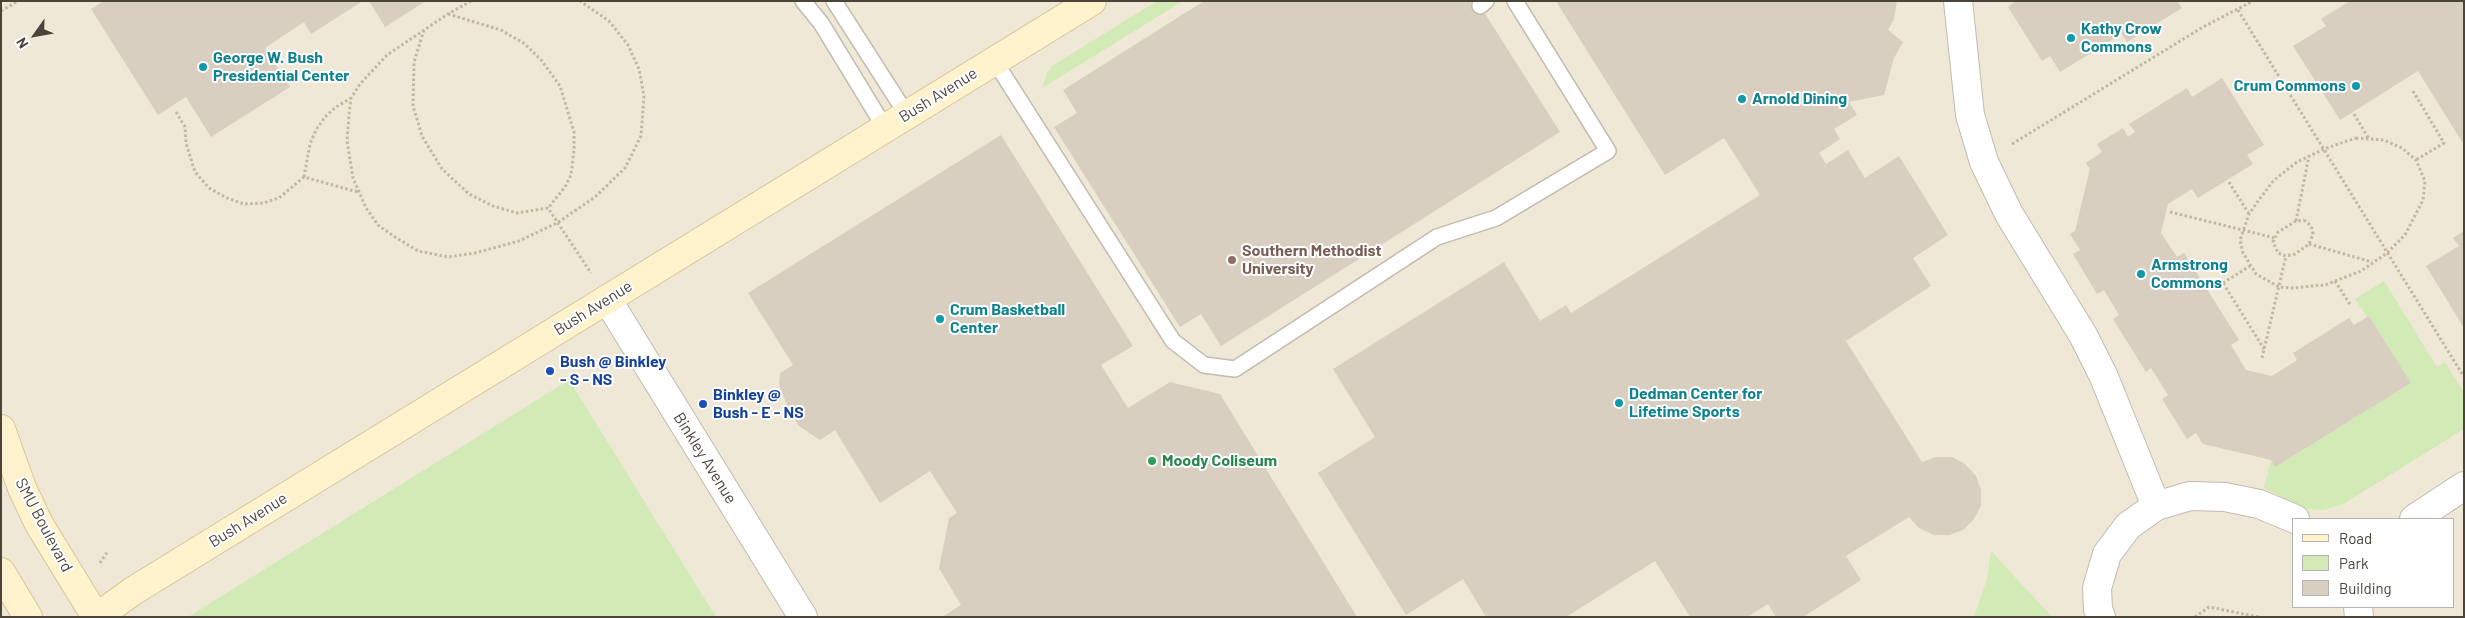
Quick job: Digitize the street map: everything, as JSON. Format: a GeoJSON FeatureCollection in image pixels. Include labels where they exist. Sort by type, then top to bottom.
{"type":"FeatureCollection","features":[{"type":"Feature","properties":{"kind":"street","name":"Bush Avenue"},"geometry":{"type":"LineString","coordinates":[[96,617],[133,591],[1092,1]]}},
{"type":"Feature","properties":{"kind":"street"},"geometry":{"type":"LineString","coordinates":[[1958,1],[1970,115],[1984,162],[2009,214],[2083,335],[2104,377],[2156,506]]}},
{"type":"Feature","properties":{"kind":"street","name":"Binkley Avenue"},"geometry":{"type":"LineString","coordinates":[[607,299],[803,617]]}},
{"type":"Feature","properties":{"kind":"street","name":"SMU Boulevard"},"geometry":{"type":"LineString","coordinates":[[1,429],[22,488],[39,524],[96,617]]}},
{"type":"Feature","properties":{"kind":"street"},"geometry":{"type":"LineString","coordinates":[[2416,518],[2464,486]]}},
{"type":"Feature","properties":{"kind":"street"},"geometry":{"type":"LineString","coordinates":[[2101,617],[2098,609],[2097,588],[2107,554],[2128,526],[2156,506],[2190,496],[2225,497],[2259,504],[2293,518]]}},
{"type":"Feature","properties":{"kind":"street"},"geometry":{"type":"LineString","coordinates":[[1,572],[28,617]]}},
{"type":"Feature","properties":{"kind":"lane"},"geometry":{"type":"LineString","coordinates":[[803,1],[896,121]]}},
{"type":"Feature","properties":{"kind":"lane"},"geometry":{"type":"LineString","coordinates":[[834,1],[896,121]]}},
{"type":"Feature","properties":{"kind":"lane"},"geometry":{"type":"LineString","coordinates":[[994,60],[1173,342],[1204,365],[1235,369],[1437,236],[1496,218],[1608,151],[1515,1]]}},
{"type":"Feature","properties":{"kind":"path"},"geometry":{"type":"LineString","coordinates":[[1,11],[18,1]]}},
{"type":"Feature","properties":{"kind":"path"},"geometry":{"type":"LineString","coordinates":[[471,1],[448,14],[387,55],[360,84],[351,98],[347,141],[353,178],[366,208],[384,229],[418,251],[448,257],[475,253],[519,241],[557,223],[595,197],[625,168],[641,136],[644,96],[639,69],[628,45],[609,21],[580,1]]}},
{"type":"Feature","properties":{"kind":"path"},"geometry":{"type":"LineString","coordinates":[[1984,162],[2203,27],[2253,1]]}},
{"type":"Feature","properties":{"kind":"path"},"geometry":{"type":"LineString","coordinates":[[2238,10],[2464,377]]}},
{"type":"Feature","properties":{"kind":"path"},"geometry":{"type":"LineString","coordinates":[[424,30],[414,62],[413,106],[422,136],[442,169],[469,194],[493,206],[517,213],[548,208],[565,187],[571,175],[574,150],[574,132],[560,86],[542,61],[525,44],[500,30],[448,14]]}},
{"type":"Feature","properties":{"kind":"path"},"geometry":{"type":"LineString","coordinates":[[2413,91],[2444,143],[2416,160]]}},
{"type":"Feature","properties":{"kind":"path"},"geometry":{"type":"LineString","coordinates":[[176,112],[185,127],[186,144],[195,172],[209,188],[227,198],[244,204],[279,198],[304,177],[310,144],[320,123],[336,106],[351,98]]}},
{"type":"Feature","properties":{"kind":"path"},"geometry":{"type":"LineString","coordinates":[[2354,114],[2369,139]]}},
{"type":"Feature","properties":{"kind":"path"},"geometry":{"type":"LineString","coordinates":[[2356,138],[2369,139],[2384,140],[2402,148],[2416,160],[2425,181],[2423,200],[2405,235],[2387,253],[2361,270],[2325,285],[2292,288],[2279,287],[2256,274],[2243,253],[2240,240],[2242,229],[2249,214],[2274,180],[2297,162],[2324,149],[2356,138]]}},
{"type":"Feature","properties":{"kind":"path"},"geometry":{"type":"LineString","coordinates":[[2296,221],[2309,156]]}},
{"type":"Feature","properties":{"kind":"path"},"geometry":{"type":"LineString","coordinates":[[304,177],[359,192]]}},
{"type":"Feature","properties":{"kind":"path"},"geometry":{"type":"LineString","coordinates":[[2229,182],[2249,214]]}},
{"type":"Feature","properties":{"kind":"path"},"geometry":{"type":"LineString","coordinates":[[548,208],[607,299]]}},
{"type":"Feature","properties":{"kind":"path"},"geometry":{"type":"LineString","coordinates":[[2170,212],[2275,238]]}},
{"type":"Feature","properties":{"kind":"path"},"geometry":{"type":"LineString","coordinates":[[2304,220],[2311,226],[2313,234],[2309,244],[2295,254],[2286,256],[2278,253],[2273,242],[2275,238],[2278,232],[2296,221],[2304,220]]}},
{"type":"Feature","properties":{"kind":"path"},"geometry":{"type":"LineString","coordinates":[[2309,244],[2372,262]]}},
{"type":"Feature","properties":{"kind":"path"},"geometry":{"type":"LineString","coordinates":[[2262,358],[2286,256]]}},
{"type":"Feature","properties":{"kind":"path"},"geometry":{"type":"LineString","coordinates":[[2219,285],[2250,266]]}},
{"type":"Feature","properties":{"kind":"path"},"geometry":{"type":"LineString","coordinates":[[2335,282],[2351,306]]}},
{"type":"Feature","properties":{"kind":"path"},"geometry":{"type":"LineString","coordinates":[[2223,283],[2264,350]]}},
{"type":"Feature","properties":{"kind":"path"},"geometry":{"type":"LineString","coordinates":[[98,567],[108,550]]}},
{"type":"Feature","properties":{"kind":"path"},"geometry":{"type":"LineString","coordinates":[[2195,617],[2210,607],[2259,617]]}},
{"type":"Feature","properties":{"kind":"shaded area","name":"Southern Methodist University"},"geometry":{"type":"Polygon","coordinates":[[[1,1],[2464,1],[2464,617],[1,617],[1,1]]]}},
{"type":"Feature","properties":{"kind":"green space"},"geometry":{"type":"Polygon","coordinates":[[[1157,1],[1183,1],[1042,88],[1047,73],[1052,66],[1157,1]]]}},
{"type":"Feature","properties":{"kind":"green space"},"geometry":{"type":"Polygon","coordinates":[[[2384,281],[2437,367],[2445,362],[2464,393],[2464,429],[2345,503],[2324,510],[2306,509],[2264,488],[2271,460],[2275,467],[2411,383],[2369,316],[2367,317],[2355,299],[2384,281]]]}},
{"type":"Feature","properties":{"kind":"green space"},"geometry":{"type":"Polygon","coordinates":[[[569,380],[716,617],[188,617],[569,380]]]}},
{"type":"Feature","properties":{"kind":"green space"},"geometry":{"type":"Polygon","coordinates":[[[1991,551],[2052,617],[1974,617],[1987,579],[1991,551]]]}},
{"type":"Feature","properties":{"kind":"building","name":"George W. Bush Presidential Center"},"geometry":{"type":"Polygon","coordinates":[[[104,1],[363,1],[311,34],[304,22],[265,48],[290,87],[211,137],[186,97],[158,115],[91,9],[104,1]]]}},
{"type":"Feature","properties":{"kind":"building","name":"George W. Bush Presidential Center"},"geometry":{"type":"Polygon","coordinates":[[[369,1],[426,1],[385,27],[369,1]]]}},
{"type":"Feature","properties":{"kind":"building"},"geometry":{"type":"Polygon","coordinates":[[[1204,1],[1477,1],[1560,132],[1221,346],[1201,314],[1180,327],[1054,127],[1077,113],[1063,90],[1204,1]]]}},
{"type":"Feature","properties":{"kind":"building","name":"Dedman Center for Lifetime Sports"},"geometry":{"type":"Polygon","coordinates":[[[1559,1],[1897,1],[1894,19],[1888,30],[1903,42],[1894,58],[1884,95],[1849,102],[1857,115],[1834,129],[1840,139],[1819,153],[1826,164],[1848,150],[1865,178],[1899,156],[1948,235],[1913,258],[1931,286],[1846,341],[1922,462],[1936,457],[1952,457],[1965,464],[1976,476],[1981,490],[1981,506],[1974,519],[1963,530],[1949,535],[1934,535],[1919,528],[1909,517],[1846,556],[1861,580],[1803,617],[1776,617],[1768,604],[1747,617],[1690,617],[1655,561],[1566,617],[1486,617],[1463,579],[1406,615],[1318,473],[1375,437],[1333,369],[1504,262],[1540,321],[1566,305],[1571,313],[1760,195],[1724,138],[1665,175],[1557,3],[1559,1]]]}},
{"type":"Feature","properties":{"kind":"building","name":"Kathy Crow Commons"},"geometry":{"type":"Polygon","coordinates":[[[2016,1],[2177,1],[2182,8],[2127,42],[2122,34],[2060,72],[2050,56],[2042,61],[2008,7],[2016,1]]]}},
{"type":"Feature","properties":{"kind":"building","name":"Crum Commons"},"geometry":{"type":"Polygon","coordinates":[[[2350,1],[2464,1],[2464,145],[2418,71],[2340,120],[2293,46],[2326,26],[2321,19],[2350,1]]]}},
{"type":"Feature","properties":{"kind":"building","name":"Armstrong Commons"},"geometry":{"type":"Polygon","coordinates":[[[2222,78],[2264,145],[2247,155],[2253,164],[2198,198],[2192,189],[2168,204],[2161,233],[2177,257],[2184,253],[2239,340],[2231,345],[2246,370],[2272,376],[2297,360],[2293,353],[2349,318],[2354,325],[2369,316],[2411,383],[2275,467],[2271,460],[2203,444],[2196,433],[2187,439],[2162,399],[2168,395],[2151,368],[2146,372],[2113,319],[2119,315],[2104,290],[2097,294],[2073,254],[2080,250],[2070,234],[2075,231],[2090,169],[2086,163],[2102,152],[2097,144],[2123,128],[2128,137],[2135,132],[2129,124],[2187,88],[2192,97],[2222,78]]]}},
{"type":"Feature","properties":{"kind":"building"},"geometry":{"type":"Polygon","coordinates":[[[1001,135],[1133,346],[1101,365],[1128,408],[1170,382],[1220,394],[1357,617],[942,617],[961,605],[939,568],[949,518],[957,513],[930,471],[880,503],[835,430],[820,440],[799,426],[789,410],[779,385],[780,373],[793,365],[748,293],[1001,135]]]}},
{"type":"Feature","properties":{"kind":"building"},"geometry":{"type":"Polygon","coordinates":[[[2464,231],[2464,328],[2426,266],[2459,246],[2453,238],[2464,231]]]}},
{"type":"Feature","properties":{"kind":"place","name":"Kathy Crow Commons"},"geometry":{"type":"Point","coordinates":[2071,38]}},
{"type":"Feature","properties":{"kind":"place","name":"George W. Bush Presidential Center"},"geometry":{"type":"Point","coordinates":[203,67]}},
{"type":"Feature","properties":{"kind":"place","name":"Crum Commons"},"geometry":{"type":"Point","coordinates":[2356,86]}},
{"type":"Feature","properties":{"kind":"place","name":"Arnold Dining"},"geometry":{"type":"Point","coordinates":[1742,99]}},
{"type":"Feature","properties":{"kind":"place","name":"Southern Methodist University"},"geometry":{"type":"Point","coordinates":[1232,260]}},
{"type":"Feature","properties":{"kind":"place","name":"Armstrong Commons"},"geometry":{"type":"Point","coordinates":[2141,274]}},
{"type":"Feature","properties":{"kind":"place","name":"Crum Basketball Center"},"geometry":{"type":"Point","coordinates":[940,319]}},
{"type":"Feature","properties":{"kind":"place","name":"Bush @ Binkley - S - NS"},"geometry":{"type":"Point","coordinates":[550,371]}},
{"type":"Feature","properties":{"kind":"place","name":"Dedman Center for Lifetime Sports"},"geometry":{"type":"Point","coordinates":[1619,403]}},
{"type":"Feature","properties":{"kind":"place","name":"Binkley @ Bush - E - NS"},"geometry":{"type":"Point","coordinates":[703,404]}},
{"type":"Feature","properties":{"kind":"place","name":"Moody Coliseum"},"geometry":{"type":"Point","coordinates":[1152,461]}}]}
